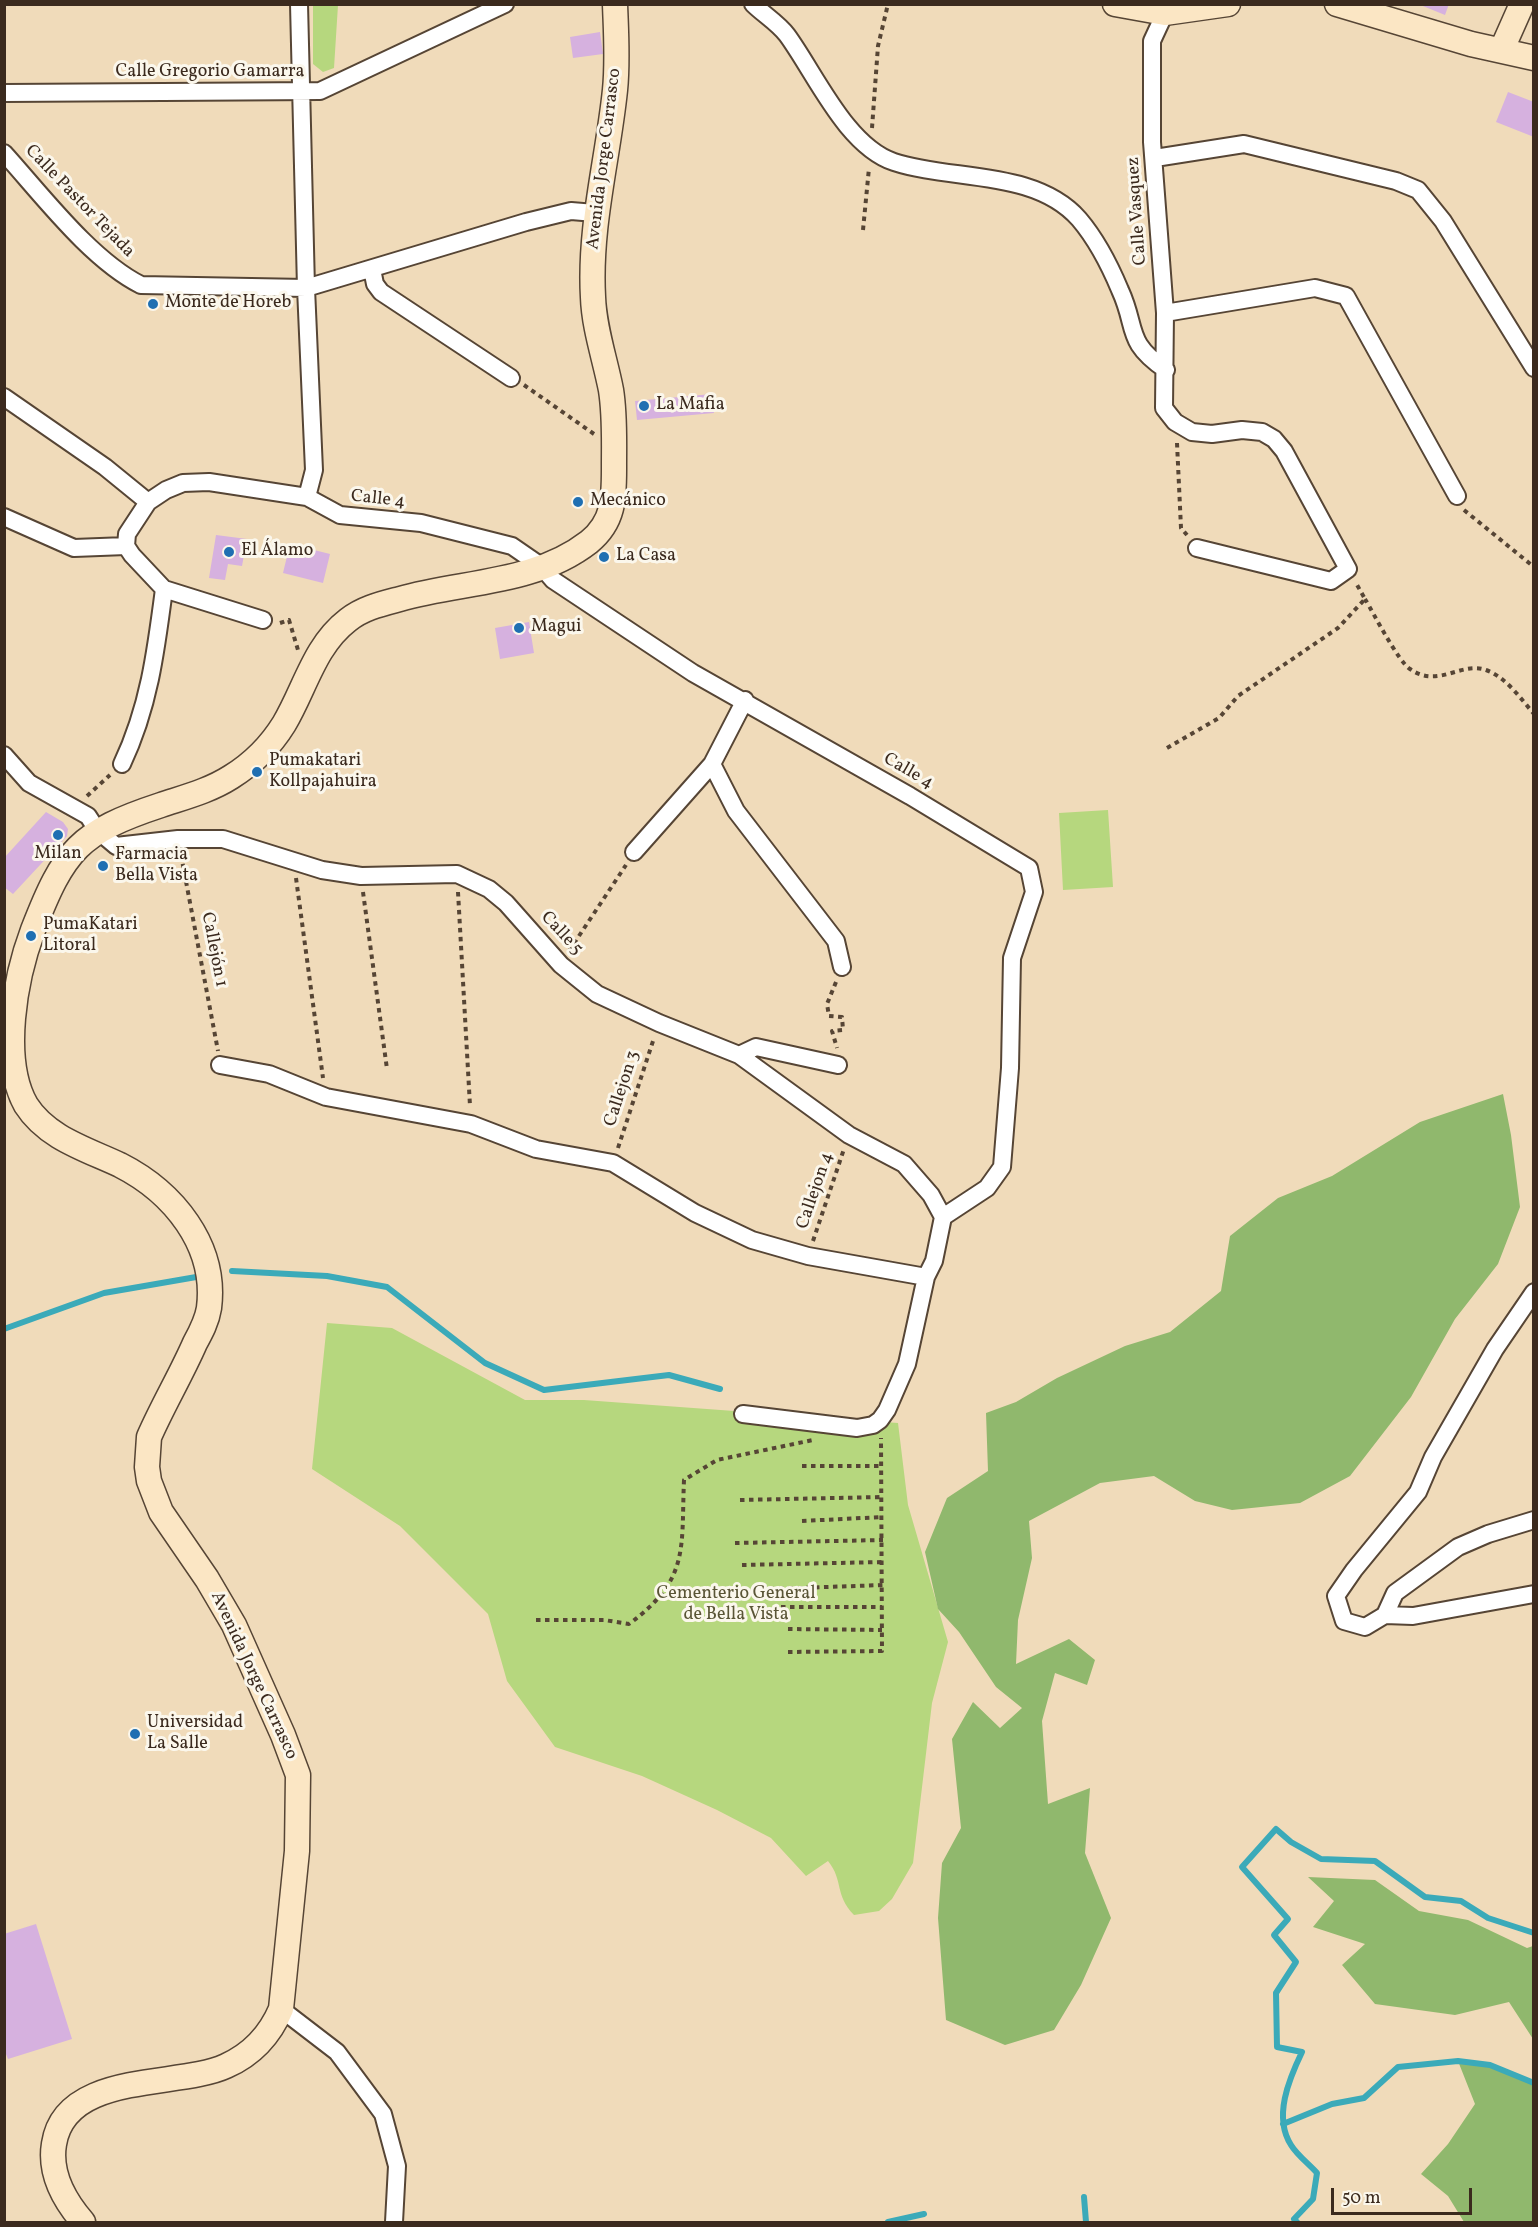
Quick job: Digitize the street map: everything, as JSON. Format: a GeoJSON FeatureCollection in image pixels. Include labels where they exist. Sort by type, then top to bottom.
{"type":"FeatureCollection","features":[{"type":"Feature","properties":{"kind":"main road","name":"Avenida Jorge Carrasco"},"geometry":{"type":"LineString","coordinates":[[83,2223],[69,2206],[57,2182],[54,2168],[55,2138],[68,2116],[97,2094],[224,2067],[246,2055],[267,2037],[281,2008],[297,1851],[298,1775],[283,1735],[234,1625],[207,1579],[161,1512],[149,1481],[147,1467],[149,1437],[208,1316],[210,1291],[205,1262],[194,1231],[182,1212],[153,1187],[123,1167],[81,1149],[40,1122],[24,1103],[12,1071],[13,1006],[31,936],[53,882],[67,858],[98,830],[120,819],[207,791],[235,775],[262,752],[284,724],[330,636],[366,608],[422,592],[512,577],[541,566],[590,541],[608,523],[614,502],[612,396],[593,300],[595,213],[614,96],[617,54],[615,4]]}},
{"type":"Feature","properties":{"kind":"main road"},"geometry":{"type":"LineString","coordinates":[[1115,4],[1165,13],[1228,4]]}},
{"type":"Feature","properties":{"kind":"main road"},"geometry":{"type":"LineString","coordinates":[[1337,4],[1471,44],[1502,49],[1533,58]]}},
{"type":"Feature","properties":{"kind":"main road"},"geometry":{"type":"LineString","coordinates":[[1502,49],[1522,4]]}},
{"type":"Feature","properties":{"kind":"street"},"geometry":{"type":"LineString","coordinates":[[299,4],[306,288],[314,470],[307,497]]}},
{"type":"Feature","properties":{"kind":"street","name":"Calle Gregorio Gamarra"},"geometry":{"type":"LineString","coordinates":[[4,93],[320,91],[505,4]]}},
{"type":"Feature","properties":{"kind":"street"},"geometry":{"type":"LineString","coordinates":[[753,4],[785,32],[845,123],[871,148],[893,162],[995,180],[1032,190],[1059,203],[1078,219],[1099,249],[1121,292],[1139,346],[1148,357],[1166,370]]}},
{"type":"Feature","properties":{"kind":"street","name":"Calle Vasquez"},"geometry":{"type":"LineString","coordinates":[[1165,13],[1152,41],[1152,142],[1165,313],[1164,408],[1175,422],[1192,432],[1212,434],[1242,430],[1262,432],[1274,439],[1284,451],[1348,569]]}},
{"type":"Feature","properties":{"kind":"street"},"geometry":{"type":"LineString","coordinates":[[1155,158],[1244,144],[1396,181],[1418,190],[1443,221],[1533,369]]}},
{"type":"Feature","properties":{"kind":"street","name":"Calle Pastor Tejada"},"geometry":{"type":"LineString","coordinates":[[4,153],[96,252],[121,275],[141,285],[306,288],[526,222],[571,211],[595,213]]}},
{"type":"Feature","properties":{"kind":"street"},"geometry":{"type":"LineString","coordinates":[[372,269],[375,284],[381,292],[518,378]]}},
{"type":"Feature","properties":{"kind":"street"},"geometry":{"type":"LineString","coordinates":[[1165,313],[1315,288],[1346,296],[1457,496]]}},
{"type":"Feature","properties":{"kind":"street"},"geometry":{"type":"LineString","coordinates":[[4,397],[105,467],[148,502]]}},
{"type":"Feature","properties":{"kind":"street","name":"Calle 4"},"geometry":{"type":"LineString","coordinates":[[126,546],[127,534],[148,502],[165,490],[183,483],[209,482],[307,497],[340,515],[421,523],[512,546],[541,566],[553,580],[693,673],[745,700],[1029,868],[1034,892],[1012,958],[1010,1068],[1002,1167],[987,1188],[944,1217]]}},
{"type":"Feature","properties":{"kind":"street"},"geometry":{"type":"LineString","coordinates":[[4,517],[74,548],[126,546],[164,589],[263,620]]}},
{"type":"Feature","properties":{"kind":"street"},"geometry":{"type":"LineString","coordinates":[[1197,548],[1330,581],[1348,569]]}},
{"type":"Feature","properties":{"kind":"street"},"geometry":{"type":"LineString","coordinates":[[122,764],[138,731],[147,699],[164,589]]}},
{"type":"Feature","properties":{"kind":"street"},"geometry":{"type":"LineString","coordinates":[[634,852],[712,764],[745,700]]}},
{"type":"Feature","properties":{"kind":"street","name":"Calle 5"},"geometry":{"type":"LineString","coordinates":[[4,755],[29,783],[88,816],[98,830],[116,846],[178,839],[223,839],[293,859],[322,870],[361,876],[457,874],[489,889],[506,903],[561,964],[597,994],[659,1023],[739,1055],[849,1135],[904,1164],[931,1194],[944,1217]]}},
{"type":"Feature","properties":{"kind":"street"},"geometry":{"type":"LineString","coordinates":[[712,764],[736,812],[836,941],[842,967]]}},
{"type":"Feature","properties":{"kind":"street"},"geometry":{"type":"LineString","coordinates":[[739,1055],[756,1047],[838,1065]]}},
{"type":"Feature","properties":{"kind":"street"},"geometry":{"type":"LineString","coordinates":[[220,1065],[269,1074],[326,1097],[471,1124],[536,1149],[613,1162],[695,1213],[752,1240],[808,1256],[926,1277]]}},
{"type":"Feature","properties":{"kind":"street"},"geometry":{"type":"LineString","coordinates":[[742,1414],[857,1428],[873,1425],[880,1420],[887,1410],[907,1364],[926,1277],[934,1261],[944,1217]]}},
{"type":"Feature","properties":{"kind":"street"},"geometry":{"type":"LineString","coordinates":[[1533,1292],[1495,1349],[1433,1457],[1418,1492],[1354,1570],[1336,1596],[1344,1621],[1365,1627],[1385,1615],[1413,1616],[1533,1594]]}},
{"type":"Feature","properties":{"kind":"street"},"geometry":{"type":"LineString","coordinates":[[1385,1615],[1395,1593],[1458,1547],[1488,1534],[1533,1520]]}},
{"type":"Feature","properties":{"kind":"street"},"geometry":{"type":"LineString","coordinates":[[281,2008],[337,2052],[383,2114],[397,2166],[394,2223]]}},
{"type":"Feature","properties":{"kind":"path"},"geometry":{"type":"LineString","coordinates":[[862,230],[871,148],[878,46],[888,4]]}},
{"type":"Feature","properties":{"kind":"path"},"geometry":{"type":"LineString","coordinates":[[518,378],[522,384],[595,434]]}},
{"type":"Feature","properties":{"kind":"path"},"geometry":{"type":"LineString","coordinates":[[1179,470],[1181,528],[1197,548]]}},
{"type":"Feature","properties":{"kind":"path"},"geometry":{"type":"LineString","coordinates":[[1457,496],[1462,508],[1533,567]]}},
{"type":"Feature","properties":{"kind":"path"},"geometry":{"type":"LineString","coordinates":[[1348,569],[1407,668],[1420,675],[1439,677],[1471,668],[1487,670],[1512,688],[1533,714]]}},
{"type":"Feature","properties":{"kind":"path"},"geometry":{"type":"LineString","coordinates":[[1167,748],[1219,718],[1238,696],[1338,628],[1365,599]]}},
{"type":"Feature","properties":{"kind":"path"},"geometry":{"type":"LineString","coordinates":[[289,620],[298,649]]}},
{"type":"Feature","properties":{"kind":"path"},"geometry":{"type":"LineString","coordinates":[[73,808],[122,764]]}},
{"type":"Feature","properties":{"kind":"path","name":"Callejón 1"},"geometry":{"type":"LineString","coordinates":[[178,839],[220,1065]]}},
{"type":"Feature","properties":{"kind":"path"},"geometry":{"type":"LineString","coordinates":[[561,964],[634,852]]}},
{"type":"Feature","properties":{"kind":"path"},"geometry":{"type":"LineString","coordinates":[[293,859],[326,1097]]}},
{"type":"Feature","properties":{"kind":"path"},"geometry":{"type":"LineString","coordinates":[[457,874],[471,1124]]}},
{"type":"Feature","properties":{"kind":"path"},"geometry":{"type":"LineString","coordinates":[[361,876],[387,1070]]}},
{"type":"Feature","properties":{"kind":"path"},"geometry":{"type":"LineString","coordinates":[[838,1065],[841,1059],[832,1031],[843,1030],[842,1017],[829,1016],[827,1004],[842,967]]}},
{"type":"Feature","properties":{"kind":"path","name":"Callejon 3"},"geometry":{"type":"LineString","coordinates":[[613,1162],[659,1023]]}},
{"type":"Feature","properties":{"kind":"path","name":"Callejon 4"},"geometry":{"type":"LineString","coordinates":[[808,1256],[849,1135]]}},
{"type":"Feature","properties":{"kind":"path"},"geometry":{"type":"LineString","coordinates":[[788,1652],[882,1652],[883,1467],[880,1420]]}},
{"type":"Feature","properties":{"kind":"path"},"geometry":{"type":"LineString","coordinates":[[536,1620],[604,1620],[629,1624],[651,1607],[677,1570],[680,1556],[684,1480],[717,1460],[746,1452],[788,1448],[818,1439]]}},
{"type":"Feature","properties":{"kind":"path"},"geometry":{"type":"LineString","coordinates":[[802,1466],[883,1467]]}},
{"type":"Feature","properties":{"kind":"path"},"geometry":{"type":"LineString","coordinates":[[740,1500],[883,1497]]}},
{"type":"Feature","properties":{"kind":"path"},"geometry":{"type":"LineString","coordinates":[[802,1521],[883,1517]]}},
{"type":"Feature","properties":{"kind":"path"},"geometry":{"type":"LineString","coordinates":[[735,1543],[883,1540]]}},
{"type":"Feature","properties":{"kind":"path"},"geometry":{"type":"LineString","coordinates":[[742,1565],[883,1562]]}},
{"type":"Feature","properties":{"kind":"path"},"geometry":{"type":"LineString","coordinates":[[770,1589],[883,1585]]}},
{"type":"Feature","properties":{"kind":"path"},"geometry":{"type":"LineString","coordinates":[[781,1607],[882,1607]]}},
{"type":"Feature","properties":{"kind":"path"},"geometry":{"type":"LineString","coordinates":[[788,1629],[882,1630]]}},
{"type":"Feature","properties":{"kind":"green space"},"geometry":{"type":"Polygon","coordinates":[[[313,5],[338,5],[334,68],[323,72],[313,64],[313,5]]]}},
{"type":"Feature","properties":{"kind":"green space"},"geometry":{"type":"Polygon","coordinates":[[[1108,810],[1113,887],[1063,890],[1059,813],[1108,810]]]}},
{"type":"Feature","properties":{"kind":"green space"},"geometry":{"type":"Polygon","coordinates":[[[1503,1094],[1511,1135],[1520,1207],[1498,1264],[1455,1319],[1411,1397],[1350,1476],[1300,1503],[1232,1510],[1195,1501],[1154,1476],[1100,1483],[1029,1521],[1032,1558],[1018,1620],[1016,1664],[1069,1639],[1095,1660],[1087,1685],[1055,1673],[1042,1721],[1048,1804],[1090,1788],[1085,1853],[1111,1918],[1081,1985],[1054,2030],[1005,2045],[946,2020],[938,1918],[942,1863],[961,1828],[952,1739],[973,1702],[1000,1728],[1022,1708],[996,1687],[959,1632],[938,1609],[925,1552],[947,1498],[988,1471],[986,1413],[1016,1402],[1057,1378],[1125,1346],[1170,1332],[1221,1291],[1230,1236],[1278,1198],[1332,1176],[1420,1122],[1503,1094]]]}},
{"type":"Feature","properties":{"kind":"green space","name":"Cementerio General de Bella Vista"},"geometry":{"type":"Polygon","coordinates":[[[327,1323],[392,1328],[525,1400],[584,1400],[898,1423],[908,1505],[948,1642],[932,1703],[913,1863],[892,1899],[879,1911],[854,1915],[844,1901],[836,1875],[828,1861],[806,1876],[771,1838],[717,1810],[642,1776],[555,1747],[507,1681],[488,1614],[400,1526],[312,1469],[327,1323]]]}},
{"type":"Feature","properties":{"kind":"green space"},"geometry":{"type":"Polygon","coordinates":[[[1308,1877],[1375,1880],[1419,1911],[1468,1920],[1527,1948],[1533,1946],[1533,2039],[1509,2002],[1455,2015],[1375,2004],[1342,1965],[1365,1944],[1313,1927],[1334,1901],[1308,1877]]]}},
{"type":"Feature","properties":{"kind":"green space"},"geometry":{"type":"Polygon","coordinates":[[[1458,2061],[1490,2065],[1533,2083],[1533,2222],[1464,2222],[1448,2196],[1421,2174],[1448,2144],[1475,2104],[1458,2061]]]}},
{"type":"Feature","properties":{"kind":"building"},"geometry":{"type":"Polygon","coordinates":[[[1418,4],[1449,4],[1445,15],[1418,4]]]}},
{"type":"Feature","properties":{"kind":"building"},"geometry":{"type":"Polygon","coordinates":[[[600,32],[603,54],[573,58],[570,37],[600,32]]]}},
{"type":"Feature","properties":{"kind":"building"},"geometry":{"type":"Polygon","coordinates":[[[1508,92],[1534,102],[1534,137],[1496,122],[1508,92]]]}},
{"type":"Feature","properties":{"kind":"building"},"geometry":{"type":"Polygon","coordinates":[[[712,394],[714,413],[637,420],[635,401],[712,394]]]}},
{"type":"Feature","properties":{"kind":"building","name":"El Álamo"},"geometry":{"type":"Polygon","coordinates":[[[216,535],[247,539],[242,566],[228,564],[225,580],[209,578],[216,535]]]}},
{"type":"Feature","properties":{"kind":"building"},"geometry":{"type":"Polygon","coordinates":[[[290,544],[330,554],[323,583],[283,573],[290,544]]]}},
{"type":"Feature","properties":{"kind":"building"},"geometry":{"type":"Polygon","coordinates":[[[529,622],[534,653],[500,659],[495,628],[529,622]]]}},
{"type":"Feature","properties":{"kind":"building"},"geometry":{"type":"Polygon","coordinates":[[[46,812],[63,822],[68,829],[67,836],[13,894],[4,887],[4,858],[46,812]]]}},
{"type":"Feature","properties":{"kind":"building"},"geometry":{"type":"Polygon","coordinates":[[[36,1924],[72,2039],[8,2059],[4,2049],[4,1934],[36,1924]]]}},
{"type":"Feature","properties":{"kind":"waterway"},"geometry":{"type":"LineString","coordinates":[[232,1271],[327,1276],[387,1287],[485,1363],[544,1390],[669,1375],[720,1389]]}},
{"type":"Feature","properties":{"kind":"waterway"},"geometry":{"type":"LineString","coordinates":[[4,1329],[104,1293],[202,1276]]}},
{"type":"Feature","properties":{"kind":"waterway"},"geometry":{"type":"LineString","coordinates":[[1297,2222],[1294,2219],[1313,2199],[1317,2173],[1291,2145],[1283,2122],[1288,2086],[1302,2052],[1277,2047],[1276,1993],[1296,1962],[1274,1935],[1288,1919],[1242,1867],[1276,1829],[1291,1842],[1321,1859],[1375,1861],[1425,1897],[1461,1901],[1488,1918],[1534,1933]]}},
{"type":"Feature","properties":{"kind":"waterway"},"geometry":{"type":"LineString","coordinates":[[1283,2124],[1332,2104],[1364,2098],[1398,2067],[1458,2061],[1490,2065],[1534,2083]]}},
{"type":"Feature","properties":{"kind":"waterway"},"geometry":{"type":"LineString","coordinates":[[1084,2197],[1086,2222]]}},
{"type":"Feature","properties":{"kind":"waterway"},"geometry":{"type":"LineString","coordinates":[[888,2222],[924,2214]]}},
{"type":"Feature","properties":{"kind":"place","name":"Monte de Horeb"},"geometry":{"type":"Point","coordinates":[153,304]}},
{"type":"Feature","properties":{"kind":"place","name":"La Mafia"},"geometry":{"type":"Point","coordinates":[644,406]}},
{"type":"Feature","properties":{"kind":"place","name":"Mecánico"},"geometry":{"type":"Point","coordinates":[578,502]}},
{"type":"Feature","properties":{"kind":"place","name":"El Álamo"},"geometry":{"type":"Point","coordinates":[229,552]}},
{"type":"Feature","properties":{"kind":"place","name":"La Casa"},"geometry":{"type":"Point","coordinates":[604,557]}},
{"type":"Feature","properties":{"kind":"place","name":"Magui"},"geometry":{"type":"Point","coordinates":[519,628]}},
{"type":"Feature","properties":{"kind":"place","name":"Pumakatari Kollpajahuira"},"geometry":{"type":"Point","coordinates":[257,772]}},
{"type":"Feature","properties":{"kind":"place","name":"Milan"},"geometry":{"type":"Point","coordinates":[58,835]}},
{"type":"Feature","properties":{"kind":"place","name":"Farmacia Bella Vista"},"geometry":{"type":"Point","coordinates":[103,866]}},
{"type":"Feature","properties":{"kind":"place","name":"PumaKatari Litoral"},"geometry":{"type":"Point","coordinates":[31,936]}},
{"type":"Feature","properties":{"kind":"place","name":"Universidad La Salle"},"geometry":{"type":"Point","coordinates":[135,1734]}}]}
